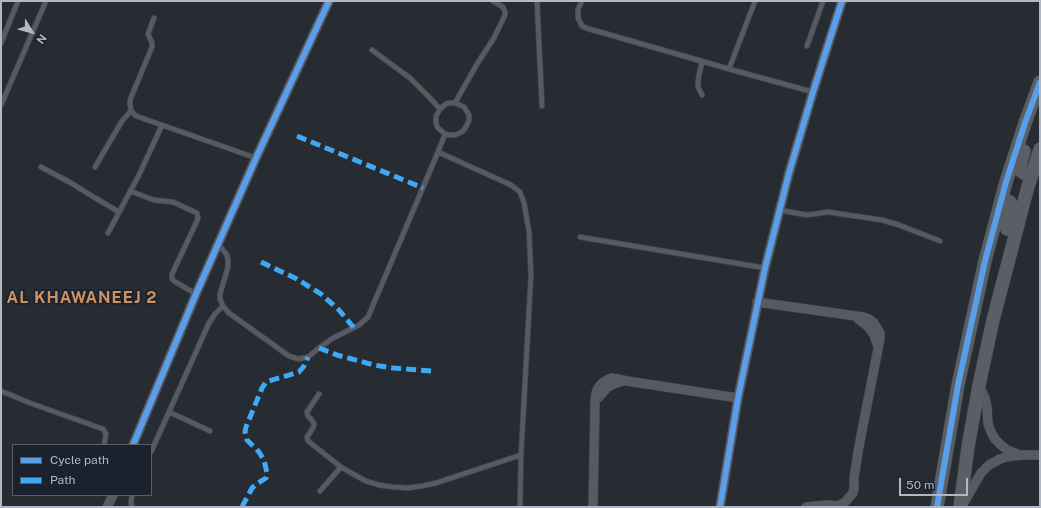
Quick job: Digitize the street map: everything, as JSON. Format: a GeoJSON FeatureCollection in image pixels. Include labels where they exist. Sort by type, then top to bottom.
{"type":"FeatureCollection","features":[{"type":"Feature","properties":{"kind":"street"},"geometry":{"type":"LineString","coordinates":[[133,444],[218,244],[329,1]]}},
{"type":"Feature","properties":{"kind":"street"},"geometry":{"type":"LineString","coordinates":[[720,507],[738,398],[764,268],[813,92],[842,1]]}},
{"type":"Feature","properties":{"kind":"street"},"geometry":{"type":"LineString","coordinates":[[937,507],[963,362],[985,261],[1006,182],[1040,82]]}},
{"type":"Feature","properties":{"kind":"street"},"geometry":{"type":"LineString","coordinates":[[1025,123],[1028,134],[1020,168],[1025,174],[1030,174],[1033,172]]}},
{"type":"Feature","properties":{"kind":"street"},"geometry":{"type":"LineString","coordinates":[[960,507],[968,447],[993,320],[1040,149]]}},
{"type":"Feature","properties":{"kind":"street"},"geometry":{"type":"LineString","coordinates":[[1001,200],[1004,199],[1010,202],[1012,207],[1005,241],[1006,248],[1010,255]]}},
{"type":"Feature","properties":{"kind":"street"},"geometry":{"type":"LineString","coordinates":[[757,302],[863,317],[874,323],[880,333],[854,478],[853,493],[846,502],[836,506],[827,505],[806,507]]}},
{"type":"Feature","properties":{"kind":"street"},"geometry":{"type":"LineString","coordinates":[[593,507],[595,403],[596,393],[602,383],[612,378],[618,378],[627,381],[738,398]]}},
{"type":"Feature","properties":{"kind":"street"},"geometry":{"type":"LineString","coordinates":[[979,385],[987,407],[988,424],[995,439],[1007,450],[1015,454],[1040,455]]}},
{"type":"Feature","properties":{"kind":"street"},"geometry":{"type":"LineString","coordinates":[[960,507],[985,468],[994,461],[1023,455]]}},
{"type":"Feature","properties":{"kind":"street"},"geometry":{"type":"LineString","coordinates":[[108,507],[112,496]]}},
{"type":"Feature","properties":{"kind":"lane"},"geometry":{"type":"LineString","coordinates":[[1,43],[18,1]]}},
{"type":"Feature","properties":{"kind":"lane"},"geometry":{"type":"LineString","coordinates":[[1,104],[46,1]]}},
{"type":"Feature","properties":{"kind":"lane"},"geometry":{"type":"LineString","coordinates":[[455,103],[477,64],[494,38],[505,15],[503,7],[494,1]]}},
{"type":"Feature","properties":{"kind":"lane"},"geometry":{"type":"LineString","coordinates":[[537,1],[542,106]]}},
{"type":"Feature","properties":{"kind":"lane"},"geometry":{"type":"LineString","coordinates":[[582,1],[578,9],[578,18],[582,26],[586,28],[702,62],[813,92]]}},
{"type":"Feature","properties":{"kind":"lane"},"geometry":{"type":"LineString","coordinates":[[729,69],[755,1]]}},
{"type":"Feature","properties":{"kind":"lane"},"geometry":{"type":"LineString","coordinates":[[807,46],[823,1]]}},
{"type":"Feature","properties":{"kind":"lane"},"geometry":{"type":"LineString","coordinates":[[154,18],[148,34],[152,47],[130,100],[131,111],[136,116],[256,158]]}},
{"type":"Feature","properties":{"kind":"lane"},"geometry":{"type":"LineString","coordinates":[[372,50],[410,78],[440,108]]}},
{"type":"Feature","properties":{"kind":"lane"},"geometry":{"type":"LineString","coordinates":[[702,62],[698,83],[698,87],[702,95]]}},
{"type":"Feature","properties":{"kind":"lane"},"geometry":{"type":"LineString","coordinates":[[455,103],[464,107],[469,115],[469,120],[464,130],[460,133],[455,135],[445,134],[436,124],[436,116],[440,108],[446,104],[455,103]]}},
{"type":"Feature","properties":{"kind":"lane"},"geometry":{"type":"LineString","coordinates":[[95,167],[122,121],[131,111]]}},
{"type":"Feature","properties":{"kind":"lane"},"geometry":{"type":"LineString","coordinates":[[108,233],[147,158],[162,125]]}},
{"type":"Feature","properties":{"kind":"lane"},"geometry":{"type":"LineString","coordinates":[[218,244],[227,255],[228,261],[220,294],[220,299],[223,306],[229,313],[289,356],[298,359],[308,357],[333,338],[364,322],[445,134]]}},
{"type":"Feature","properties":{"kind":"lane"},"geometry":{"type":"LineString","coordinates":[[438,152],[511,185],[520,192],[524,203],[529,231],[531,275],[521,455],[520,507]]}},
{"type":"Feature","properties":{"kind":"lane"},"geometry":{"type":"LineString","coordinates":[[41,167],[119,212]]}},
{"type":"Feature","properties":{"kind":"lane"},"geometry":{"type":"LineString","coordinates":[[130,191],[154,200],[173,202],[197,213],[197,221],[172,274],[172,279],[174,281],[196,294]]}},
{"type":"Feature","properties":{"kind":"lane"},"geometry":{"type":"LineString","coordinates":[[779,210],[807,216],[828,212],[882,220],[940,241]]}},
{"type":"Feature","properties":{"kind":"lane"},"geometry":{"type":"LineString","coordinates":[[580,237],[764,268]]}},
{"type":"Feature","properties":{"kind":"lane"},"geometry":{"type":"LineString","coordinates":[[152,450],[209,323],[223,306]]}},
{"type":"Feature","properties":{"kind":"lane"},"geometry":{"type":"LineString","coordinates":[[1,391],[103,429],[106,434],[104,444]]}},
{"type":"Feature","properties":{"kind":"lane"},"geometry":{"type":"LineString","coordinates":[[319,394],[307,412],[314,424],[307,439],[341,467],[366,481],[379,485],[393,488],[422,486],[436,483],[521,455]]}},
{"type":"Feature","properties":{"kind":"lane"},"geometry":{"type":"LineString","coordinates":[[169,412],[210,431]]}},
{"type":"Feature","properties":{"kind":"lane"},"geometry":{"type":"LineString","coordinates":[[320,491],[341,467]]}},
{"type":"Feature","properties":{"kind":"lane"},"geometry":{"type":"LineString","coordinates":[[132,496],[132,507]]}},
{"type":"Feature","properties":{"kind":"marked path"},"geometry":{"type":"LineString","coordinates":[[297,136],[423,188]]}},
{"type":"Feature","properties":{"kind":"marked path"},"geometry":{"type":"LineString","coordinates":[[261,262],[297,279],[321,294],[339,310],[354,328]]}},
{"type":"Feature","properties":{"kind":"marked path"},"geometry":{"type":"LineString","coordinates":[[319,348],[337,355],[374,365],[432,371]]}},
{"type":"Feature","properties":{"kind":"marked path"},"geometry":{"type":"LineString","coordinates":[[242,507],[252,488],[266,478],[267,473],[264,460],[259,452],[247,440],[245,432],[262,388],[266,382],[299,372],[304,366],[308,357]]}},
{"type":"Feature","properties":{"kind":"cycle path"},"geometry":{"type":"LineString","coordinates":[[133,444],[196,294],[256,158],[329,1]]}},
{"type":"Feature","properties":{"kind":"cycle path"},"geometry":{"type":"LineString","coordinates":[[720,507],[738,398],[765,268],[789,173],[842,1]]}},
{"type":"Feature","properties":{"kind":"cycle path"},"geometry":{"type":"LineString","coordinates":[[937,507],[958,385],[985,261],[1006,182],[1040,82]]}},
{"type":"Feature","properties":{"kind":"district","name":"AL KHAWANEEJ 2"},"geometry":{"type":"Point","coordinates":[82,298]}}]}
